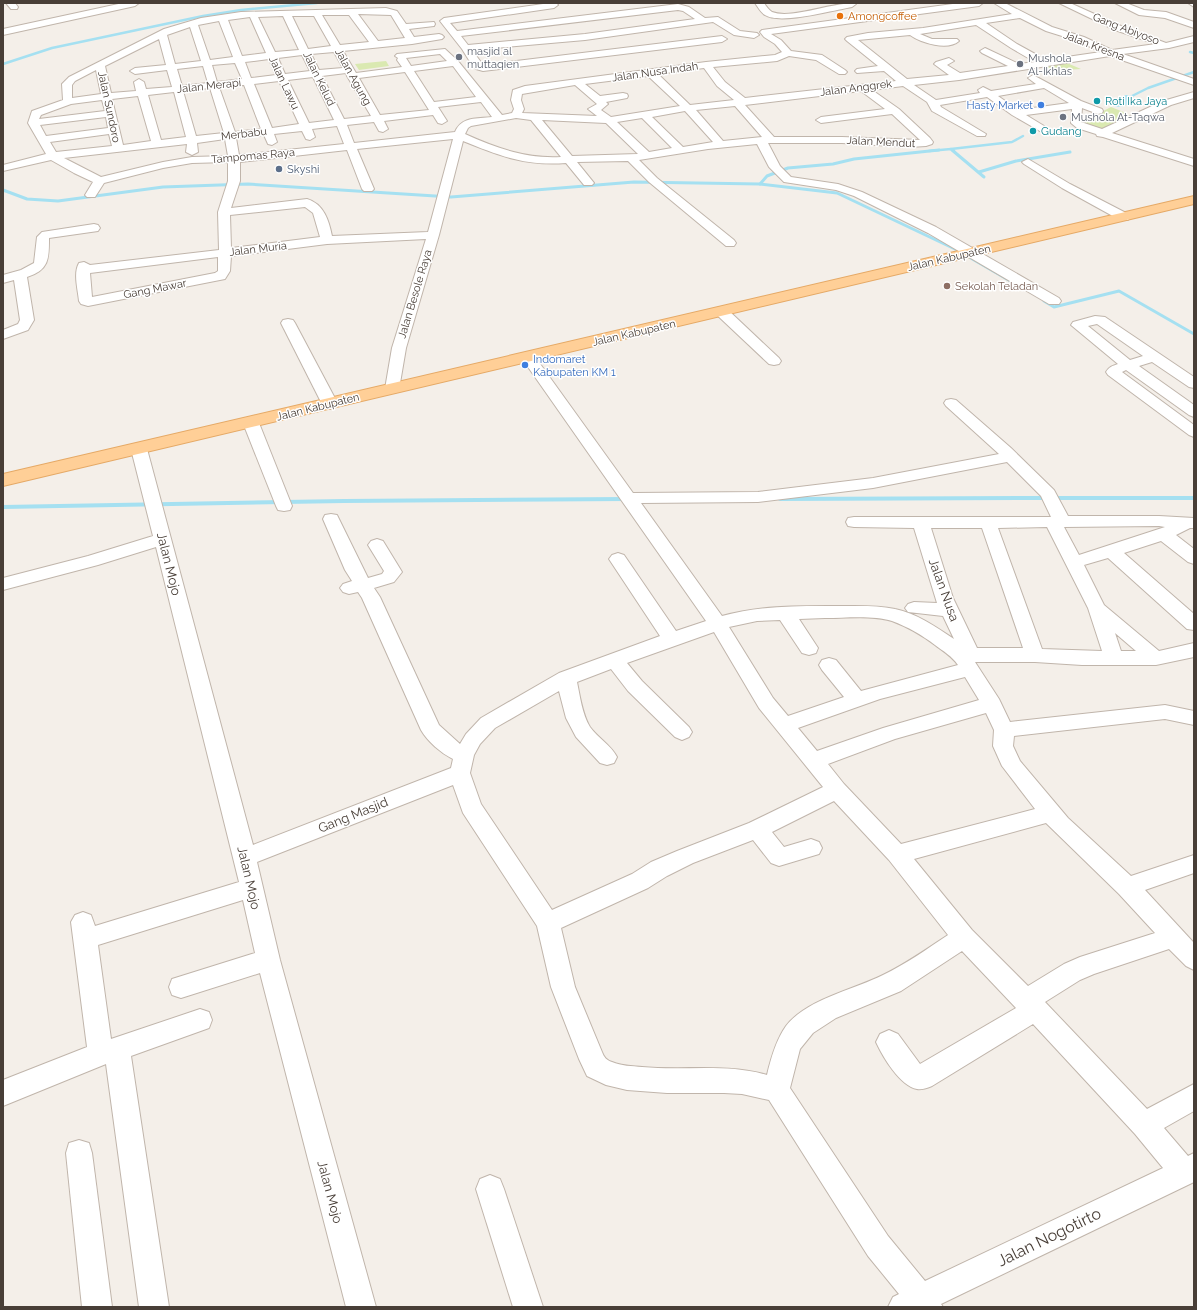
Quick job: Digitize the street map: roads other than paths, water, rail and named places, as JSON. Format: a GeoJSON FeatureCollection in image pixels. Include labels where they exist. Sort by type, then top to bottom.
{"type":"FeatureCollection","features":[{"type":"Feature","properties":{"kind":"main road","name":"Jalan Kabupaten"},"geometry":{"type":"LineString","coordinates":[[3,480],[723,313],[1194,200]]}},
{"type":"Feature","properties":{"kind":"street"},"geometry":{"type":"LineString","coordinates":[[3,32],[135,3]]}},
{"type":"Feature","properties":{"kind":"street"},"geometry":{"type":"LineString","coordinates":[[758,3],[770,14],[780,15],[804,13],[853,3]]}},
{"type":"Feature","properties":{"kind":"street"},"geometry":{"type":"LineString","coordinates":[[794,3],[804,13]]}},
{"type":"Feature","properties":{"kind":"street"},"geometry":{"type":"LineString","coordinates":[[466,48],[585,37],[715,19],[733,32],[741,35],[760,36],[766,33],[898,13],[979,3]]}},
{"type":"Feature","properties":{"kind":"street","name":"Jalan Kresna"},"geometry":{"type":"LineString","coordinates":[[998,3],[1021,16],[1054,31],[1081,39],[1110,53],[1151,68],[1186,78]]}},
{"type":"Feature","properties":{"kind":"street","name":"Gang Abiyoso"},"geometry":{"type":"LineString","coordinates":[[1063,3],[1130,33],[1170,45]]}},
{"type":"Feature","properties":{"kind":"street"},"geometry":{"type":"LineString","coordinates":[[1119,3],[1136,13],[1166,15],[1194,25]]}},
{"type":"Feature","properties":{"kind":"street"},"geometry":{"type":"LineString","coordinates":[[629,76],[606,54],[585,37],[555,4],[444,21],[479,67],[487,68],[606,54],[722,39]]}},
{"type":"Feature","properties":{"kind":"street"},"geometry":{"type":"LineString","coordinates":[[966,5],[989,20]]}},
{"type":"Feature","properties":{"kind":"street"},"geometry":{"type":"LineString","coordinates":[[1073,7],[1086,5]]}},
{"type":"Feature","properties":{"kind":"street"},"geometry":{"type":"LineString","coordinates":[[887,6],[898,13]]}},
{"type":"Feature","properties":{"kind":"street"},"geometry":{"type":"LineString","coordinates":[[1136,13],[1171,6]]}},
{"type":"Feature","properties":{"kind":"street"},"geometry":{"type":"LineString","coordinates":[[455,34],[678,7],[686,8],[703,20]]}},
{"type":"Feature","properties":{"kind":"street"},"geometry":{"type":"LineString","coordinates":[[64,9],[73,17]]}},
{"type":"Feature","properties":{"kind":"street"},"geometry":{"type":"LineString","coordinates":[[69,101],[67,99],[68,82],[173,29],[222,17],[316,12],[390,11],[395,15],[412,40]]}},
{"type":"Feature","properties":{"kind":"street","name":"Jalan Agung"},"geometry":{"type":"LineString","coordinates":[[316,12],[376,119],[392,142]]}},
{"type":"Feature","properties":{"kind":"street"},"geometry":{"type":"LineString","coordinates":[[352,12],[376,45]]}},
{"type":"Feature","properties":{"kind":"street","name":"Jalan Kelud"},"geometry":{"type":"LineString","coordinates":[[286,14],[340,123],[368,189]]}},
{"type":"Feature","properties":{"kind":"street","name":"Jalan Lawu"},"geometry":{"type":"LineString","coordinates":[[253,15],[316,150]]}},
{"type":"Feature","properties":{"kind":"street"},"geometry":{"type":"LineString","coordinates":[[981,134],[936,109],[934,103],[904,82],[850,39],[912,32],[1021,16]]}},
{"type":"Feature","properties":{"kind":"street"},"geometry":{"type":"LineString","coordinates":[[222,17],[266,131],[278,154]]}},
{"type":"Feature","properties":{"kind":"street"},"geometry":{"type":"LineString","coordinates":[[1079,19],[1116,18]]}},
{"type":"Feature","properties":{"kind":"street"},"geometry":{"type":"LineString","coordinates":[[847,21],[868,36]]}},
{"type":"Feature","properties":{"kind":"street"},"geometry":{"type":"LineString","coordinates":[[978,22],[1014,46],[1044,63]]}},
{"type":"Feature","properties":{"kind":"street"},"geometry":{"type":"LineString","coordinates":[[1039,24],[1056,22]]}},
{"type":"Feature","properties":{"kind":"street"},"geometry":{"type":"LineString","coordinates":[[193,23],[230,136],[234,159],[233,184],[224,212],[225,253]]}},
{"type":"Feature","properties":{"kind":"street"},"geometry":{"type":"LineString","coordinates":[[403,27],[431,24]]}},
{"type":"Feature","properties":{"kind":"street"},"geometry":{"type":"LineString","coordinates":[[912,32],[921,39],[930,43],[954,41]]}},
{"type":"Feature","properties":{"kind":"street"},"geometry":{"type":"LineString","coordinates":[[766,33],[778,42],[788,53],[807,54],[819,57],[842,72],[887,68]]}},
{"type":"Feature","properties":{"kind":"street"},"geometry":{"type":"LineString","coordinates":[[162,34],[192,140],[192,160]]}},
{"type":"Feature","properties":{"kind":"street"},"geometry":{"type":"LineString","coordinates":[[136,72],[439,37]]}},
{"type":"Feature","properties":{"kind":"street","name":"Jalan Anggrek"},"geometry":{"type":"LineString","coordinates":[[445,126],[499,119],[516,115],[609,120],[642,111],[740,103],[961,76],[1170,45],[1194,39]]}},
{"type":"Feature","properties":{"kind":"street"},"geometry":{"type":"LineString","coordinates":[[388,43],[400,56],[445,126],[457,135],[507,155],[525,159],[550,161],[569,159],[631,158],[720,144],[766,140]]}},
{"type":"Feature","properties":{"kind":"street"},"geometry":{"type":"LineString","coordinates":[[130,51],[156,144]]}},
{"type":"Feature","properties":{"kind":"street"},"geometry":{"type":"LineString","coordinates":[[400,56],[442,51],[455,64],[499,119]]}},
{"type":"Feature","properties":{"kind":"street"},"geometry":{"type":"LineString","coordinates":[[985,51],[1016,67],[1074,102],[1098,112]]}},
{"type":"Feature","properties":{"kind":"street","name":"Jalan Nusa Indah"},"geometry":{"type":"LineString","coordinates":[[516,115],[519,109],[516,100],[517,92],[525,89],[778,58],[788,53]]}},
{"type":"Feature","properties":{"kind":"street"},"geometry":{"type":"LineString","coordinates":[[949,61],[939,64],[961,76],[1045,131]]}},
{"type":"Feature","properties":{"kind":"street","name":"Jalan Merapi"},"geometry":{"type":"LineString","coordinates":[[32,123],[36,113],[69,101],[316,74],[408,69],[455,64]]}},
{"type":"Feature","properties":{"kind":"street","name":"Jalan Sundoro"},"geometry":{"type":"LineString","coordinates":[[100,65],[114,130],[116,149],[115,161]]}},
{"type":"Feature","properties":{"kind":"street"},"geometry":{"type":"LineString","coordinates":[[706,66],[740,103],[766,140],[771,162],[781,176],[788,180],[849,190],[932,230],[967,254],[1054,301]]}},
{"type":"Feature","properties":{"kind":"street"},"geometry":{"type":"LineString","coordinates":[[1134,73],[1151,68]]}},
{"type":"Feature","properties":{"kind":"street","name":"Jalan Mendut"},"geometry":{"type":"LineString","coordinates":[[766,140],[842,140],[926,144],[926,140],[895,111],[835,76],[842,72]]}},
{"type":"Feature","properties":{"kind":"street"},"geometry":{"type":"LineString","coordinates":[[651,73],[688,108],[720,144]]}},
{"type":"Feature","properties":{"kind":"street"},"geometry":{"type":"LineString","coordinates":[[577,82],[603,104],[593,109],[609,120],[646,155]]}},
{"type":"Feature","properties":{"kind":"street"},"geometry":{"type":"LineString","coordinates":[[934,103],[1045,85]]}},
{"type":"Feature","properties":{"kind":"street"},"geometry":{"type":"LineString","coordinates":[[811,94],[822,102]]}},
{"type":"Feature","properties":{"kind":"street"},"geometry":{"type":"LineString","coordinates":[[1101,134],[1168,103],[1194,95]]}},
{"type":"Feature","properties":{"kind":"street"},"geometry":{"type":"LineString","coordinates":[[597,100],[623,96]]}},
{"type":"Feature","properties":{"kind":"street","name":"Merbabu"},"geometry":{"type":"LineString","coordinates":[[3,168],[53,156],[116,149],[143,151],[156,144],[376,119],[483,99]]}},
{"type":"Feature","properties":{"kind":"street"},"geometry":{"type":"LineString","coordinates":[[1012,110],[1074,102]]}},
{"type":"Feature","properties":{"kind":"street"},"geometry":{"type":"LineString","coordinates":[[1074,102],[1079,125],[1101,134],[1194,162]]}},
{"type":"Feature","properties":{"kind":"street"},"geometry":{"type":"LineString","coordinates":[[833,110],[843,118]]}},
{"type":"Feature","properties":{"kind":"street"},"geometry":{"type":"LineString","coordinates":[[600,113],[642,111],[680,150]]}},
{"type":"Feature","properties":{"kind":"street"},"geometry":{"type":"LineString","coordinates":[[821,120],[895,111]]}},
{"type":"Feature","properties":{"kind":"street"},"geometry":{"type":"LineString","coordinates":[[91,195],[100,182],[53,156],[32,123],[110,113]]}},
{"type":"Feature","properties":{"kind":"street"},"geometry":{"type":"LineString","coordinates":[[534,117],[588,183]]}},
{"type":"Feature","properties":{"kind":"street","name":"Jalan Besole Raya"},"geometry":{"type":"LineString","coordinates":[[392,389],[399,348],[433,235],[457,135],[463,126],[468,123]]}},
{"type":"Feature","properties":{"kind":"street"},"geometry":{"type":"LineString","coordinates":[[43,140],[114,130]]}},
{"type":"Feature","properties":{"kind":"street","name":"Tampomas Raya"},"geometry":{"type":"LineString","coordinates":[[100,182],[148,169],[192,160],[234,159],[457,135]]}},
{"type":"Feature","properties":{"kind":"street"},"geometry":{"type":"LineString","coordinates":[[130,158],[143,151],[148,169]]}},
{"type":"Feature","properties":{"kind":"street"},"geometry":{"type":"LineString","coordinates":[[631,158],[657,183],[702,218],[730,243]]}},
{"type":"Feature","properties":{"kind":"street"},"geometry":{"type":"LineString","coordinates":[[1028,162],[1066,186],[1124,217]]}},
{"type":"Feature","properties":{"kind":"street"},"geometry":{"type":"LineString","coordinates":[[73,168],[93,164]]}},
{"type":"Feature","properties":{"kind":"street"},"geometry":{"type":"LineString","coordinates":[[224,212],[307,203],[314,207],[324,227],[327,240]]}},
{"type":"Feature","properties":{"kind":"street"},"geometry":{"type":"LineString","coordinates":[[3,279],[39,266],[42,261],[43,237],[46,235],[94,228]]}},
{"type":"Feature","properties":{"kind":"street","name":"Jalan Muria"},"geometry":{"type":"LineString","coordinates":[[90,302],[87,302],[85,296],[83,278],[84,268],[225,253],[327,240],[433,235]]}},
{"type":"Feature","properties":{"kind":"street","name":"Gang Mawar"},"geometry":{"type":"LineString","coordinates":[[90,302],[220,276],[224,271],[225,253]]}},
{"type":"Feature","properties":{"kind":"street"},"geometry":{"type":"LineString","coordinates":[[3,335],[23,327],[27,320],[20,274]]}},
{"type":"Feature","properties":{"kind":"street"},"geometry":{"type":"LineString","coordinates":[[723,313],[774,361]]}},
{"type":"Feature","properties":{"kind":"street"},"geometry":{"type":"LineString","coordinates":[[1194,384],[1100,320],[1078,325],[1128,365],[1194,412]]}},
{"type":"Feature","properties":{"kind":"street"},"geometry":{"type":"LineString","coordinates":[[288,323],[330,404]]}},
{"type":"Feature","properties":{"kind":"street"},"geometry":{"type":"LineString","coordinates":[[528,357],[718,624],[766,703],[837,790],[897,854],[964,937],[1032,1004],[1144,1125],[1189,1170]]}},
{"type":"Feature","properties":{"kind":"street"},"geometry":{"type":"LineString","coordinates":[[1154,357],[1116,369],[1113,372],[1194,432]]}},
{"type":"Feature","properties":{"kind":"street"},"geometry":{"type":"LineString","coordinates":[[951,403],[1011,457],[1049,497],[1057,522],[1097,608],[1114,658]]}},
{"type":"Feature","properties":{"kind":"street"},"geometry":{"type":"LineString","coordinates":[[251,423],[281,500]]}},
{"type":"Feature","properties":{"kind":"street","name":"Jalan Mojo"},"geometry":{"type":"LineString","coordinates":[[139,449],[245,857],[268,960],[361,1307]]}},
{"type":"Feature","properties":{"kind":"street"},"geometry":{"type":"LineString","coordinates":[[630,501],[758,496],[873,483],[1011,457]]}},
{"type":"Feature","properties":{"kind":"street"},"geometry":{"type":"LineString","coordinates":[[331,519],[354,570],[356,586],[371,597],[431,730],[451,749],[462,764],[472,807],[502,855],[548,923],[563,987],[597,1068],[620,1076],[646,1080],[725,1082],[764,1085],[777,1090],[917,1304]]}},
{"type":"Feature","properties":{"kind":"street"},"geometry":{"type":"LineString","coordinates":[[854,522],[921,523],[1159,520],[1191,523]]}},
{"type":"Feature","properties":{"kind":"street"},"geometry":{"type":"LineString","coordinates":[[988,522],[1035,655]]}},
{"type":"Feature","properties":{"kind":"street","name":"Jalan Nusa"},"geometry":{"type":"LineString","coordinates":[[921,523],[967,660]]}},
{"type":"Feature","properties":{"kind":"street"},"geometry":{"type":"LineString","coordinates":[[1075,562],[1164,534],[1191,523]]}},
{"type":"Feature","properties":{"kind":"street"},"geometry":{"type":"LineString","coordinates":[[1164,534],[1194,558]]}},
{"type":"Feature","properties":{"kind":"street"},"geometry":{"type":"LineString","coordinates":[[3,584],[92,561],[163,539]]}},
{"type":"Feature","properties":{"kind":"street"},"geometry":{"type":"LineString","coordinates":[[356,586],[388,578],[393,572],[377,545]]}},
{"type":"Feature","properties":{"kind":"street"},"geometry":{"type":"LineString","coordinates":[[1111,551],[1194,624]]}},
{"type":"Feature","properties":{"kind":"street"},"geometry":{"type":"LineString","coordinates":[[618,560],[672,639]]}},
{"type":"Feature","properties":{"kind":"street"},"geometry":{"type":"LineString","coordinates":[[914,608],[949,610]]}},
{"type":"Feature","properties":{"kind":"street"},"geometry":{"type":"LineString","coordinates":[[1097,608],[1156,658]]}},
{"type":"Feature","properties":{"kind":"street"},"geometry":{"type":"LineString","coordinates":[[462,764],[473,739],[488,723],[566,678],[672,639],[735,619],[757,615],[785,613],[876,612],[895,615],[926,629],[967,660],[992,704],[1004,730],[1003,746],[1012,766],[1060,824],[1127,888],[1194,959]]}},
{"type":"Feature","properties":{"kind":"street"},"geometry":{"type":"LineString","coordinates":[[785,613],[809,648]]}},
{"type":"Feature","properties":{"kind":"street"},"geometry":{"type":"LineString","coordinates":[[784,725],[967,660],[1035,655],[1156,658],[1194,650]]}},
{"type":"Feature","properties":{"kind":"street"},"geometry":{"type":"LineString","coordinates":[[614,660],[635,686],[682,732]]}},
{"type":"Feature","properties":{"kind":"street"},"geometry":{"type":"LineString","coordinates":[[829,665],[857,699]]}},
{"type":"Feature","properties":{"kind":"street"},"geometry":{"type":"LineString","coordinates":[[566,678],[576,718],[583,732],[607,757]]}},
{"type":"Feature","properties":{"kind":"street"},"geometry":{"type":"LineString","coordinates":[[814,761],[890,733],[992,704]]}},
{"type":"Feature","properties":{"kind":"street"},"geometry":{"type":"LineString","coordinates":[[1004,730],[1166,712],[1194,718]]}},
{"type":"Feature","properties":{"kind":"street","name":"Gang Masjid"},"geometry":{"type":"LineString","coordinates":[[245,857],[303,835],[462,764]]}},
{"type":"Feature","properties":{"kind":"street"},"geometry":{"type":"LineString","coordinates":[[548,923],[640,881],[659,869],[685,857],[757,829],[837,790]]}},
{"type":"Feature","properties":{"kind":"street"},"geometry":{"type":"LineString","coordinates":[[897,854],[1051,813]]}},
{"type":"Feature","properties":{"kind":"street"},"geometry":{"type":"LineString","coordinates":[[757,829],[779,857],[811,848]]}},
{"type":"Feature","properties":{"kind":"street"},"geometry":{"type":"LineString","coordinates":[[1127,888],[1194,864]]}},
{"type":"Feature","properties":{"kind":"street"},"geometry":{"type":"LineString","coordinates":[[154,1307],[109,1051],[84,931],[251,888]]}},
{"type":"Feature","properties":{"kind":"street"},"geometry":{"type":"LineString","coordinates":[[777,1090],[795,1034],[806,1022],[891,983],[923,966],[964,937]]}},
{"type":"Feature","properties":{"kind":"street"},"geometry":{"type":"LineString","coordinates":[[889,1042],[912,1074],[917,1077],[923,1077],[1032,1004],[1072,972],[1088,965],[1173,937]]}},
{"type":"Feature","properties":{"kind":"street"},"geometry":{"type":"LineString","coordinates":[[181,987],[268,960]]}},
{"type":"Feature","properties":{"kind":"street"},"geometry":{"type":"LineString","coordinates":[[3,1093],[109,1051],[200,1020]]}},
{"type":"Feature","properties":{"kind":"street"},"geometry":{"type":"LineString","coordinates":[[1144,1125],[1194,1097]]}},
{"type":"Feature","properties":{"kind":"street"},"geometry":{"type":"LineString","coordinates":[[79,1154],[98,1307]]}},
{"type":"Feature","properties":{"kind":"street","name":"Jalan Nogotirto"},"geometry":{"type":"LineString","coordinates":[[917,1304],[1189,1170]]}},
{"type":"Feature","properties":{"kind":"street"},"geometry":{"type":"LineString","coordinates":[[490,1188],[528,1307]]}},
{"type":"Feature","properties":{"kind":"waterway"},"geometry":{"type":"LineString","coordinates":[[3,64],[52,48],[203,16],[241,10],[317,3]]}},
{"type":"Feature","properties":{"kind":"waterway"},"geometry":{"type":"LineString","coordinates":[[1190,52],[1194,53]]}},
{"type":"Feature","properties":{"kind":"waterway"},"geometry":{"type":"LineString","coordinates":[[1126,99],[1148,88],[1194,72]]}},
{"type":"Feature","properties":{"kind":"waterway"},"geometry":{"type":"LineString","coordinates":[[1118,103],[1126,99]]}},
{"type":"Feature","properties":{"kind":"waterway"},"geometry":{"type":"LineString","coordinates":[[951,149],[1012,142],[1023,136]]}},
{"type":"Feature","properties":{"kind":"waterway"},"geometry":{"type":"LineString","coordinates":[[933,151],[951,149]]}},
{"type":"Feature","properties":{"kind":"waterway"},"geometry":{"type":"LineString","coordinates":[[933,151],[939,150]]}},
{"type":"Feature","properties":{"kind":"waterway"},"geometry":{"type":"LineString","coordinates":[[952,150],[984,177]]}},
{"type":"Feature","properties":{"kind":"waterway"},"geometry":{"type":"LineString","coordinates":[[760,184],[767,176],[788,168],[833,164],[854,159],[933,151]]}},
{"type":"Feature","properties":{"kind":"waterway"},"geometry":{"type":"LineString","coordinates":[[979,172],[1016,161],[1070,152]]}},
{"type":"Feature","properties":{"kind":"waterway"},"geometry":{"type":"LineString","coordinates":[[3,190],[27,199],[58,201],[163,187],[248,184],[451,197],[634,182],[760,184]]}},
{"type":"Feature","properties":{"kind":"waterway"},"geometry":{"type":"LineString","coordinates":[[760,184],[837,193],[957,250],[1012,282]]}},
{"type":"Feature","properties":{"kind":"waterway"},"geometry":{"type":"LineString","coordinates":[[1044,301],[1054,307],[1119,291],[1194,334]]}},
{"type":"Feature","properties":{"kind":"waterway"},"geometry":{"type":"LineString","coordinates":[[780,499],[1046,498]]}},
{"type":"Feature","properties":{"kind":"waterway"},"geometry":{"type":"LineString","coordinates":[[1054,498],[1194,498]]}},
{"type":"Feature","properties":{"kind":"waterway"},"geometry":{"type":"LineString","coordinates":[[3,507],[344,501],[626,499]]}},
{"type":"Feature","properties":{"kind":"place","name":"Amongcoffee"},"geometry":{"type":"Point","coordinates":[840,16]}},
{"type":"Feature","properties":{"kind":"place","name":"masjid al muttaqien"},"geometry":{"type":"Point","coordinates":[459,57]}},
{"type":"Feature","properties":{"kind":"place","name":"Mushola Al-Ikhlas"},"geometry":{"type":"Point","coordinates":[1020,64]}},
{"type":"Feature","properties":{"kind":"place","name":"Roti Ika Jaya"},"geometry":{"type":"Point","coordinates":[1097,101]}},
{"type":"Feature","properties":{"kind":"place","name":"Hasty Market"},"geometry":{"type":"Point","coordinates":[1041,105]}},
{"type":"Feature","properties":{"kind":"place","name":"Mushola At-Taqwa"},"geometry":{"type":"Point","coordinates":[1063,117]}},
{"type":"Feature","properties":{"kind":"place","name":"Gudang"},"geometry":{"type":"Point","coordinates":[1033,131]}},
{"type":"Feature","properties":{"kind":"place","name":"Skyshi"},"geometry":{"type":"Point","coordinates":[279,169]}},
{"type":"Feature","properties":{"kind":"place","name":"Sekolah Teladan"},"geometry":{"type":"Point","coordinates":[947,286]}},
{"type":"Feature","properties":{"kind":"place","name":"Indomaret Kabupaten KM 1"},"geometry":{"type":"Point","coordinates":[525,365]}}]}
